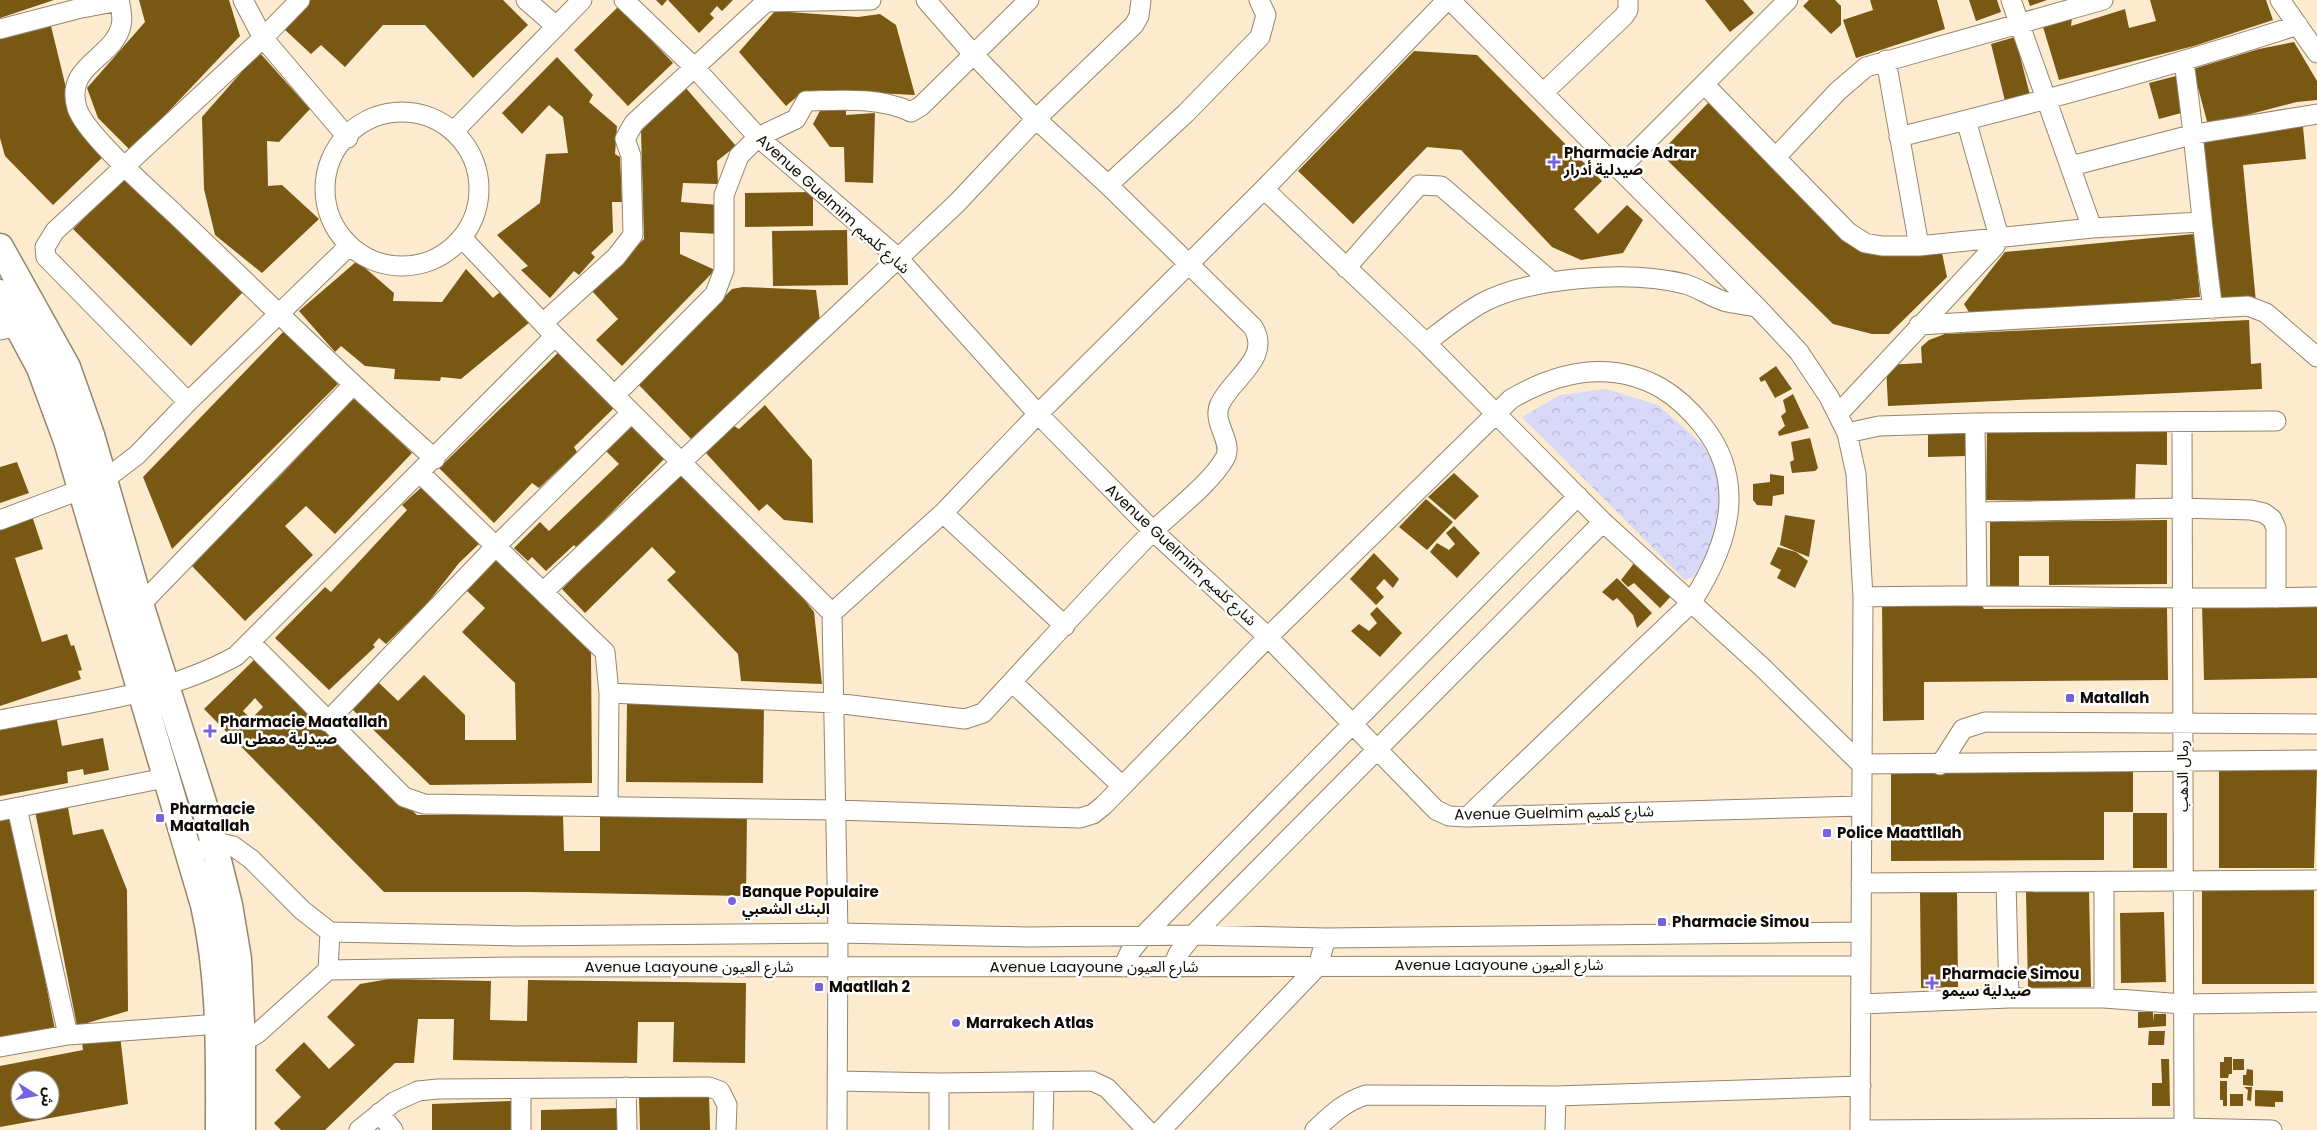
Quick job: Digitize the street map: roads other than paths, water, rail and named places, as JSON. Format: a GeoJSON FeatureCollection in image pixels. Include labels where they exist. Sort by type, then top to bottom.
{"type":"FeatureCollection","features":[{"type":"Feature","properties":{"kind":"street"},"geometry":{"type":"LineString","coordinates":[[0,29],[119,0],[122,15],[118,33],[84,70],[76,83],[74,94],[83,121],[125,166],[279,313],[352,386],[435,459]]}},
{"type":"Feature","properties":{"kind":"street"},"geometry":{"type":"LineString","coordinates":[[243,0],[263,38],[348,138]]}},
{"type":"Feature","properties":{"kind":"street"},"geometry":{"type":"LineString","coordinates":[[188,402],[46,257],[45,247],[55,231],[263,38],[300,0]]}},
{"type":"Feature","properties":{"kind":"street"},"geometry":{"type":"LineString","coordinates":[[526,0],[556,26]]}},
{"type":"Feature","properties":{"kind":"street"},"geometry":{"type":"LineString","coordinates":[[454,131],[582,0]]}},
{"type":"Feature","properties":{"kind":"street","name":"Avenue Guelmim شارع كلميم"},"geometry":{"type":"LineString","coordinates":[[624,0],[694,67],[758,137],[897,257],[1038,414],[1153,531],[1268,637],[1351,725],[1436,810],[1449,816],[1467,817],[1861,806]]}},
{"type":"Feature","properties":{"kind":"street"},"geometry":{"type":"LineString","coordinates":[[0,720],[153,689],[215,668],[236,656],[435,459],[630,241],[633,235],[631,156],[625,139],[634,122],[766,1],[871,0]]}},
{"type":"Feature","properties":{"kind":"street"},"geometry":{"type":"LineString","coordinates":[[609,692],[835,703],[964,719],[982,714],[1153,531],[1215,472],[1226,457],[1228,449],[1218,418],[1219,404],[1253,361],[1259,347],[1259,337],[1253,327],[1108,185],[1036,119],[974,55],[926,0]]}},
{"type":"Feature","properties":{"kind":"street"},"geometry":{"type":"LineString","coordinates":[[615,395],[715,294],[724,270],[724,195],[739,156],[758,137],[796,119],[806,101],[850,100],[901,107],[911,112],[921,106],[1029,0]]}},
{"type":"Feature","properties":{"kind":"street"},"geometry":{"type":"LineString","coordinates":[[543,592],[682,463],[897,257],[957,203],[1036,119],[1134,25],[1141,9],[1141,0]]}},
{"type":"Feature","properties":{"kind":"street"},"geometry":{"type":"LineString","coordinates":[[1108,185],[1186,113],[1260,37],[1266,15],[1259,0]]}},
{"type":"Feature","properties":{"kind":"street"},"geometry":{"type":"LineString","coordinates":[[832,613],[943,513],[1038,414],[1264,189],[1449,0],[1757,307],[1799,352],[1838,414],[1847,433],[1856,474],[1863,597],[1860,1130],[2272,1130]]}},
{"type":"Feature","properties":{"kind":"street"},"geometry":{"type":"LineString","coordinates":[[1543,93],[1624,16],[1628,10],[1628,0]]}},
{"type":"Feature","properties":{"kind":"street"},"geometry":{"type":"LineString","coordinates":[[2011,0],[2092,228]]}},
{"type":"Feature","properties":{"kind":"street"},"geometry":{"type":"LineString","coordinates":[[1776,157],[1853,76],[1866,67],[2103,0]]}},
{"type":"Feature","properties":{"kind":"street"},"geometry":{"type":"LineString","coordinates":[[2280,0],[2317,53]]}},
{"type":"Feature","properties":{"kind":"street"},"geometry":{"type":"LineString","coordinates":[[1619,169],[1705,84],[1778,4]]}},
{"type":"Feature","properties":{"kind":"street"},"geometry":{"type":"LineString","coordinates":[[1899,137],[2047,100],[2184,62],[2298,26]]}},
{"type":"Feature","properties":{"kind":"street"},"geometry":{"type":"LineString","coordinates":[[1886,60],[1919,246]]}},
{"type":"Feature","properties":{"kind":"street"},"geometry":{"type":"LineString","coordinates":[[2184,62],[2195,134],[2201,222],[2212,309]]}},
{"type":"Feature","properties":{"kind":"street"},"geometry":{"type":"LineString","coordinates":[[1705,84],[1848,232],[1865,242],[1882,246],[1919,246],[2092,228],[2201,222]]}},
{"type":"Feature","properties":{"kind":"street"},"geometry":{"type":"LineString","coordinates":[[410,111],[434,117],[454,131],[470,150],[479,173],[480,198],[473,222],[463,239],[440,258],[416,266],[391,266],[368,259],[349,246],[333,226],[325,203],[325,179],[331,156],[363,121],[386,112],[410,111]]}},
{"type":"Feature","properties":{"kind":"street"},"geometry":{"type":"LineString","coordinates":[[2070,166],[2195,134],[2317,114]]}},
{"type":"Feature","properties":{"kind":"street"},"geometry":{"type":"LineString","coordinates":[[1838,414],[1995,246],[1999,237],[1966,120]]}},
{"type":"Feature","properties":{"kind":"street"},"geometry":{"type":"LineString","coordinates":[[1346,268],[1419,185],[1429,184],[1441,186],[1552,282]]}},
{"type":"Feature","properties":{"kind":"street"},"geometry":{"type":"LineString","coordinates":[[1264,189],[1426,343],[1603,522],[1692,602],[1861,764],[1940,765],[2317,760]]}},
{"type":"Feature","properties":{"kind":"street"},"geometry":{"type":"LineString","coordinates":[[463,239],[549,330],[832,613],[838,933],[837,1130]]}},
{"type":"Feature","properties":{"kind":"street"},"geometry":{"type":"LineString","coordinates":[[0,520],[92,485],[137,455],[188,402],[349,246]]}},
{"type":"Feature","properties":{"kind":"street"},"geometry":{"type":"LineString","coordinates":[[0,247],[21,326]]}},
{"type":"Feature","properties":{"kind":"street"},"geometry":{"type":"LineString","coordinates":[[1426,343],[1483,303],[1525,288],[1552,282],[1610,278],[1665,281],[1685,284],[1726,301],[1757,307]]}},
{"type":"Feature","properties":{"kind":"street"},"geometry":{"type":"LineString","coordinates":[[0,293],[21,326],[40,368],[68,441],[92,485],[139,601],[166,778],[229,905],[238,959],[231,1048],[219,1130]]}},
{"type":"Feature","properties":{"kind":"street"},"geometry":{"type":"LineString","coordinates":[[1919,326],[2248,306],[2259,308],[2317,357]]}},
{"type":"Feature","properties":{"kind":"street"},"geometry":{"type":"LineString","coordinates":[[251,643],[327,722],[404,796],[424,804],[836,810],[1080,818],[1093,814],[1104,806],[1268,637],[1495,413],[1512,399],[1540,383],[1568,374],[1606,372],[1650,382],[1677,398],[1688,408],[1706,430],[1722,457],[1730,501],[1725,532],[1719,551],[1692,602],[1467,817]]}},
{"type":"Feature","properties":{"kind":"street"},"geometry":{"type":"LineString","coordinates":[[139,601],[147,598],[352,386]]}},
{"type":"Feature","properties":{"kind":"street"},"geometry":{"type":"LineString","coordinates":[[327,722],[494,547],[631,413]]}},
{"type":"Feature","properties":{"kind":"street"},"geometry":{"type":"LineString","coordinates":[[1847,433],[1879,426],[1975,422],[2276,421]]}},
{"type":"Feature","properties":{"kind":"street"},"geometry":{"type":"LineString","coordinates":[[1975,422],[1977,594]]}},
{"type":"Feature","properties":{"kind":"street","name":"رمال الدهب"},"geometry":{"type":"LineString","coordinates":[[2182,422],[2184,1129]]}},
{"type":"Feature","properties":{"kind":"street"},"geometry":{"type":"LineString","coordinates":[[420,473],[494,547],[605,652],[609,692],[608,807]]}},
{"type":"Feature","properties":{"kind":"street"},"geometry":{"type":"LineString","coordinates":[[92,485],[202,850],[213,946],[219,1024],[231,1048],[242,1130],[231,1130]]}},
{"type":"Feature","properties":{"kind":"street"},"geometry":{"type":"LineString","coordinates":[[1123,967],[1130,952],[1144,935],[1578,496]]}},
{"type":"Feature","properties":{"kind":"street"},"geometry":{"type":"LineString","coordinates":[[1977,512],[2181,508],[2251,510],[2264,513],[2272,519],[2276,528],[2276,598]]}},
{"type":"Feature","properties":{"kind":"street"},"geometry":{"type":"LineString","coordinates":[[943,513],[1065,626]]}},
{"type":"Feature","properties":{"kind":"street"},"geometry":{"type":"LineString","coordinates":[[1172,968],[1178,954],[1193,935],[1603,522]]}},
{"type":"Feature","properties":{"kind":"street"},"geometry":{"type":"LineString","coordinates":[[1863,597],[1977,594],[2182,599],[2317,597]]}},
{"type":"Feature","properties":{"kind":"street"},"geometry":{"type":"LineString","coordinates":[[1012,682],[1122,786]]}},
{"type":"Feature","properties":{"kind":"street"},"geometry":{"type":"LineString","coordinates":[[1940,765],[1963,729],[1985,722],[2317,724]]}},
{"type":"Feature","properties":{"kind":"street"},"geometry":{"type":"LineString","coordinates":[[68,1035],[9,810],[166,778]]}},
{"type":"Feature","properties":{"kind":"street"},"geometry":{"type":"LineString","coordinates":[[202,850],[220,843],[233,846],[251,859],[302,910],[330,932],[328,970],[258,1032],[231,1048]]}},
{"type":"Feature","properties":{"kind":"street"},"geometry":{"type":"LineString","coordinates":[[1861,883],[2317,880]]}},
{"type":"Feature","properties":{"kind":"street"},"geometry":{"type":"LineString","coordinates":[[2006,882],[2009,998]]}},
{"type":"Feature","properties":{"kind":"street"},"geometry":{"type":"LineString","coordinates":[[2104,882],[2104,998]]}},
{"type":"Feature","properties":{"kind":"street","name":"Avenue Laayoune شارع العيون"},"geometry":{"type":"LineString","coordinates":[[330,932],[516,936],[838,933],[1029,937],[1193,935],[1326,938],[1861,932]]}},
{"type":"Feature","properties":{"kind":"street"},"geometry":{"type":"LineString","coordinates":[[1161,1130],[1318,966],[1326,938]]}},
{"type":"Feature","properties":{"kind":"street","name":"Avenue Laayoune شارع العيون"},"geometry":{"type":"LineString","coordinates":[[328,970],[517,967],[1861,966]]}},
{"type":"Feature","properties":{"kind":"street"},"geometry":{"type":"LineString","coordinates":[[1860,1004],[2009,998],[2104,998],[2183,1004],[2317,1002]]}},
{"type":"Feature","properties":{"kind":"street"},"geometry":{"type":"LineString","coordinates":[[0,1048],[68,1035],[219,1024]]}},
{"type":"Feature","properties":{"kind":"street"},"geometry":{"type":"LineString","coordinates":[[837,1081],[939,1083],[1092,1081],[1107,1088],[1147,1130]]}},
{"type":"Feature","properties":{"kind":"street"},"geometry":{"type":"LineString","coordinates":[[1043,1130],[1044,1082]]}},
{"type":"Feature","properties":{"kind":"street"},"geometry":{"type":"LineString","coordinates":[[939,1083],[939,1130]]}},
{"type":"Feature","properties":{"kind":"street"},"geometry":{"type":"LineString","coordinates":[[1315,1130],[1340,1107],[1366,1095],[1556,1096],[1860,1086]]}},
{"type":"Feature","properties":{"kind":"street"},"geometry":{"type":"LineString","coordinates":[[626,1087],[627,1130]]}},
{"type":"Feature","properties":{"kind":"street"},"geometry":{"type":"LineString","coordinates":[[359,1130],[379,1113],[404,1096],[418,1091],[710,1087],[720,1090],[727,1105],[726,1130]]}},
{"type":"Feature","properties":{"kind":"street"},"geometry":{"type":"LineString","coordinates":[[521,1089],[521,1130]]}},
{"type":"Feature","properties":{"kind":"street"},"geometry":{"type":"LineString","coordinates":[[1555,1130],[1556,1096]]}},
{"type":"Feature","properties":{"kind":"street"},"geometry":{"type":"LineString","coordinates":[[379,1113],[393,1130]]}},
{"type":"Feature","properties":{"kind":"place","name":"Pharmacie Adrar صيدلية أدرار"},"geometry":{"type":"Point","coordinates":[1554,162]}},
{"type":"Feature","properties":{"kind":"place","name":"Matallah"},"geometry":{"type":"Point","coordinates":[2070,698]}},
{"type":"Feature","properties":{"kind":"place","name":"Pharmacie Maatallah صيدلية معطى الله"},"geometry":{"type":"Point","coordinates":[210,731]}},
{"type":"Feature","properties":{"kind":"place","name":"Pharmacie Maatallah"},"geometry":{"type":"Point","coordinates":[160,818]}},
{"type":"Feature","properties":{"kind":"place","name":"Police Maattllah"},"geometry":{"type":"Point","coordinates":[1827,833]}},
{"type":"Feature","properties":{"kind":"place","name":"Banque Populaire البنك الشعبي"},"geometry":{"type":"Point","coordinates":[732,901]}},
{"type":"Feature","properties":{"kind":"place","name":"Pharmacie Simou"},"geometry":{"type":"Point","coordinates":[1662,922]}},
{"type":"Feature","properties":{"kind":"place","name":"Pharmacie Simou صيدلية سيمو"},"geometry":{"type":"Point","coordinates":[1932,983]}},
{"type":"Feature","properties":{"kind":"place","name":"Maatllah 2"},"geometry":{"type":"Point","coordinates":[819,987]}},
{"type":"Feature","properties":{"kind":"place","name":"Marrakech Atlas"},"geometry":{"type":"Point","coordinates":[956,1023]}}]}
